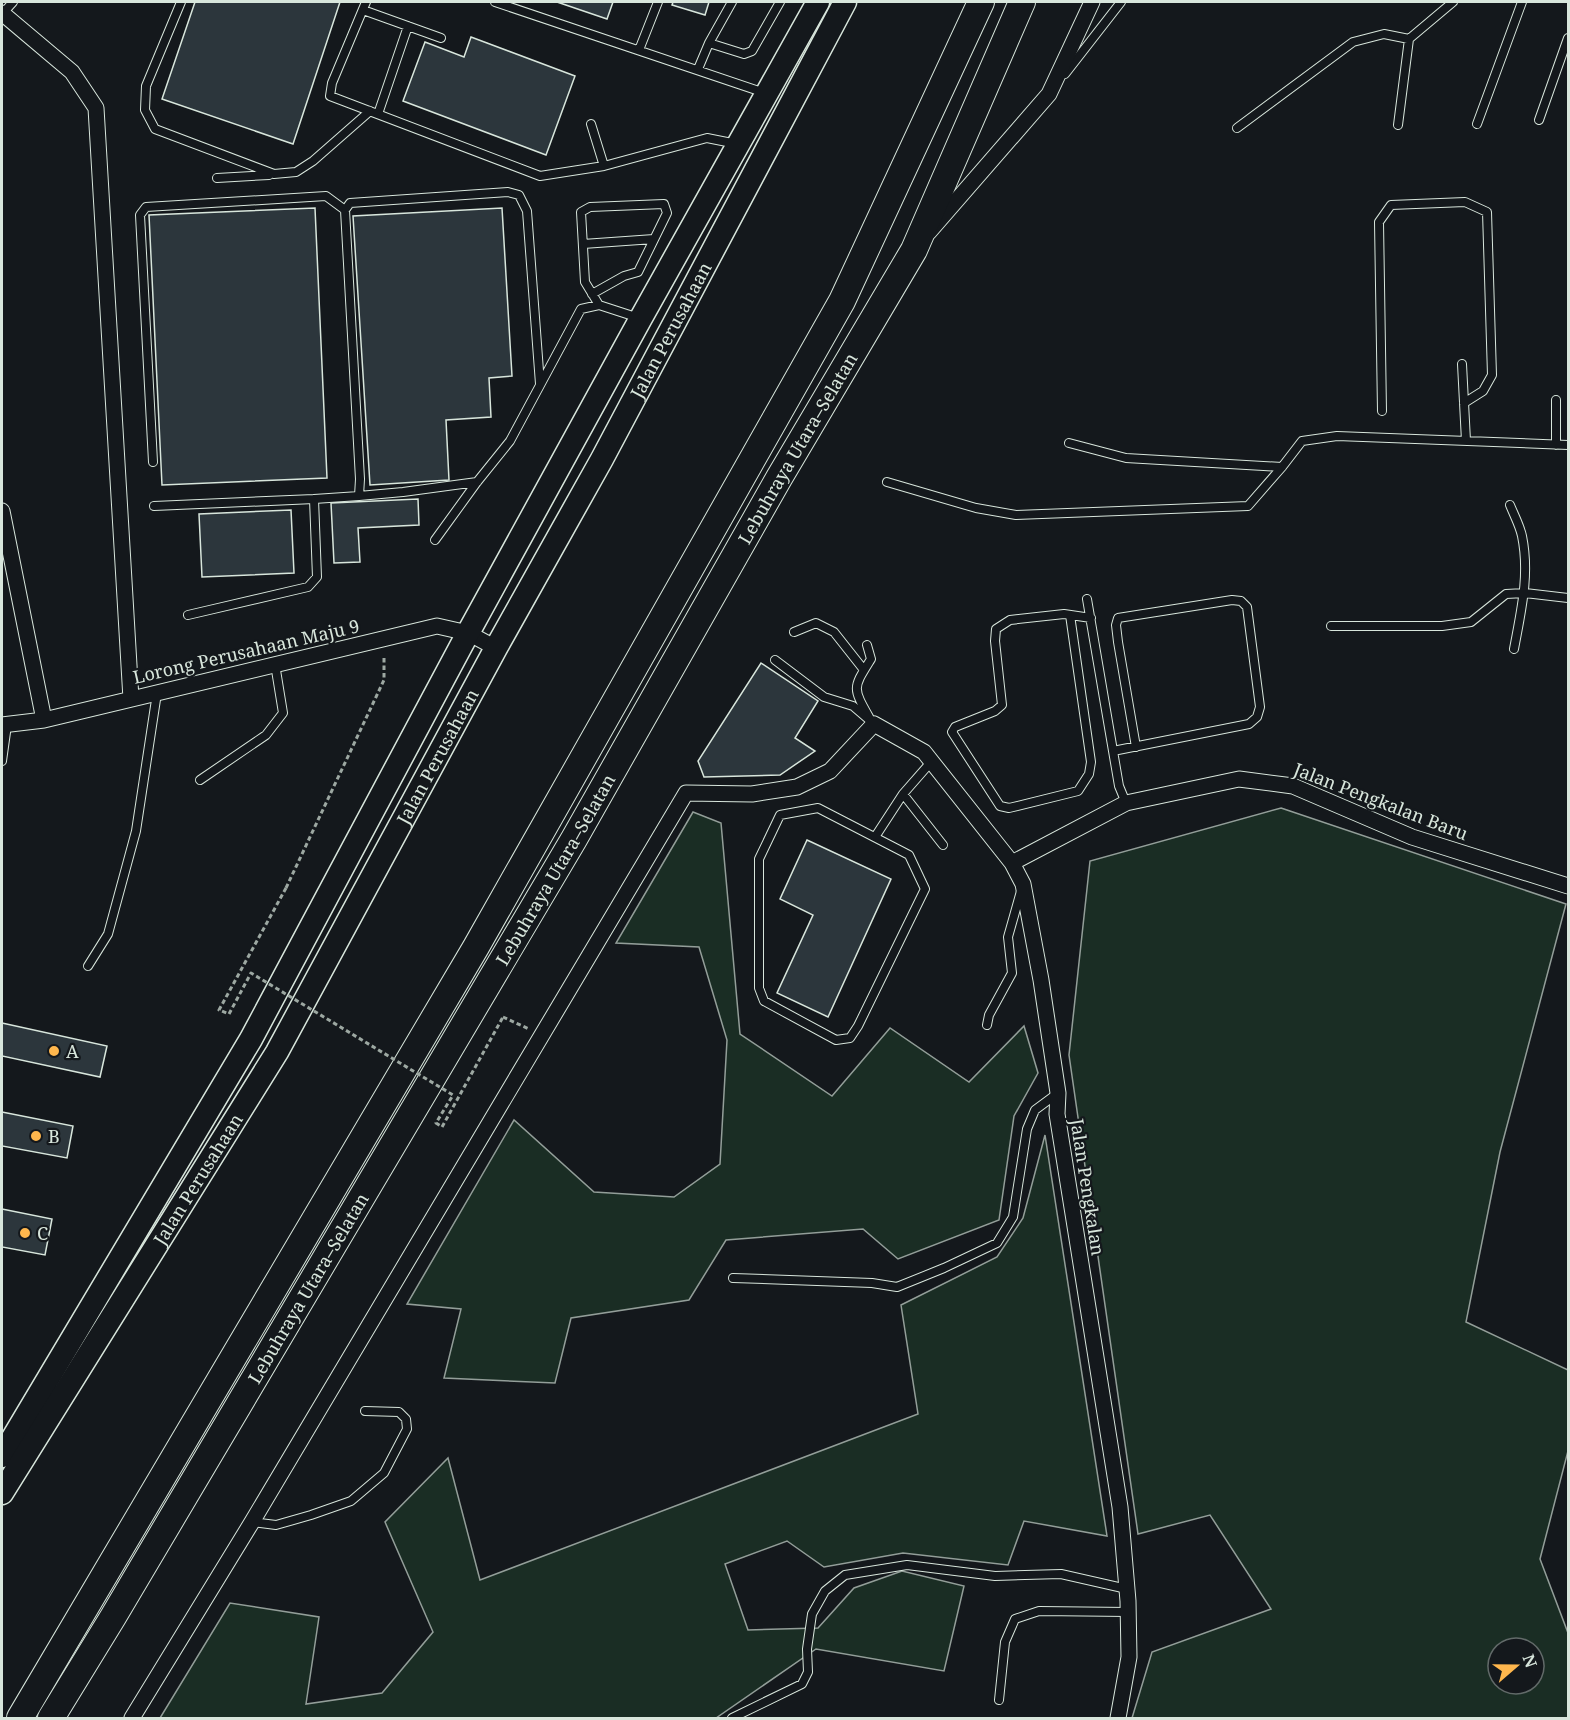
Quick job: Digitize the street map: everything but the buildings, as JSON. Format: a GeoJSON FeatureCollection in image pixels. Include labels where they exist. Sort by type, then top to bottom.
{"type":"FeatureCollection","features":[{"type":"Feature","properties":{"kind":"highway","name":"Lebuhraya Utara–Selatan"},"geometry":{"type":"LineString","coordinates":[[20,1719],[476,946],[842,302],[981,2]]}},
{"type":"Feature","properties":{"kind":"highway","name":"Lebuhraya Utara–Selatan"},"geometry":{"type":"LineString","coordinates":[[51,1719],[568,849],[779,478],[914,250],[1022,2]]}},
{"type":"Feature","properties":{"kind":"main road","name":"Jalan Perusahaan"},"geometry":{"type":"LineString","coordinates":[[2,1456],[252,1039],[468,633],[818,2]]}},
{"type":"Feature","properties":{"kind":"main road","name":"Jalan Perusahaan"},"geometry":{"type":"LineString","coordinates":[[2,1493],[277,1052],[496,648],[602,459],[846,2]]}},
{"type":"Feature","properties":{"kind":"street"},"geometry":{"type":"LineString","coordinates":[[914,250],[1049,94],[1092,2]]}},
{"type":"Feature","properties":{"kind":"street"},"geometry":{"type":"LineString","coordinates":[[2,14],[72,72],[96,108],[131,699]]}},
{"type":"Feature","properties":{"kind":"street"},"geometry":{"type":"LineString","coordinates":[[2,511],[44,720]]}},
{"type":"Feature","properties":{"kind":"street","name":"Lorong Perusahaan Maju 9"},"geometry":{"type":"LineString","coordinates":[[4,725],[44,720],[437,626],[468,633],[496,648]]}},
{"type":"Feature","properties":{"kind":"street"},"geometry":{"type":"LineString","coordinates":[[132,1719],[686,793],[752,794],[797,787],[830,771],[874,724]]}},
{"type":"Feature","properties":{"kind":"street","name":"Jalan Pengkalan"},"geometry":{"type":"LineString","coordinates":[[874,724],[924,752],[1012,863],[1023,884],[1041,980],[1058,1093],[1057,1114],[1120,1507],[1130,1657],[1118,1719]]}},
{"type":"Feature","properties":{"kind":"street","name":"Jalan Pengkalan Baru"},"geometry":{"type":"LineString","coordinates":[[1012,863],[1126,803],[1239,780],[1293,786],[1412,837],[1569,886]]}},
{"type":"Feature","properties":{"kind":"lane"},"geometry":{"type":"LineString","coordinates":[[2,14],[13,2]]}},
{"type":"Feature","properties":{"kind":"lane"},"geometry":{"type":"LineString","coordinates":[[181,2],[146,86],[145,110],[155,129],[274,174]]}},
{"type":"Feature","properties":{"kind":"lane"},"geometry":{"type":"LineString","coordinates":[[495,2],[766,93]]}},
{"type":"Feature","properties":{"kind":"lane"},"geometry":{"type":"LineString","coordinates":[[639,50],[658,2]]}},
{"type":"Feature","properties":{"kind":"lane"},"geometry":{"type":"LineString","coordinates":[[698,69],[709,43],[732,2]]}},
{"type":"Feature","properties":{"kind":"lane"},"geometry":{"type":"LineString","coordinates":[[709,43],[744,54],[752,51],[780,2]]}},
{"type":"Feature","properties":{"kind":"lane"},"geometry":{"type":"LineString","coordinates":[[1049,94],[1121,2]]}},
{"type":"Feature","properties":{"kind":"lane"},"geometry":{"type":"LineString","coordinates":[[1398,125],[1409,39],[1453,2]]}},
{"type":"Feature","properties":{"kind":"lane"},"geometry":{"type":"LineString","coordinates":[[1477,124],[1522,2]]}},
{"type":"Feature","properties":{"kind":"lane"},"geometry":{"type":"LineString","coordinates":[[441,38],[364,6],[332,83],[330,96],[540,176],[604,166],[707,138],[738,144]]}},
{"type":"Feature","properties":{"kind":"lane"},"geometry":{"type":"LineString","coordinates":[[217,178],[296,172],[374,113],[408,26]]}},
{"type":"Feature","properties":{"kind":"lane"},"geometry":{"type":"LineString","coordinates":[[1237,128],[1353,42],[1384,34],[1409,39]]}},
{"type":"Feature","properties":{"kind":"lane"},"geometry":{"type":"LineString","coordinates":[[1539,120],[1569,38]]}},
{"type":"Feature","properties":{"kind":"lane"},"geometry":{"type":"LineString","coordinates":[[591,124],[604,166]]}},
{"type":"Feature","properties":{"kind":"lane"},"geometry":{"type":"LineString","coordinates":[[359,496],[360,478],[345,210],[350,203],[508,192],[519,195],[527,211],[540,384]]}},
{"type":"Feature","properties":{"kind":"lane"},"geometry":{"type":"LineString","coordinates":[[153,462],[140,215],[146,207],[326,196],[345,210]]}},
{"type":"Feature","properties":{"kind":"lane"},"geometry":{"type":"LineString","coordinates":[[1382,411],[1379,222],[1391,204],[1465,202],[1487,212],[1492,375],[1483,391],[1464,404]]}},
{"type":"Feature","properties":{"kind":"lane"},"geometry":{"type":"LineString","coordinates":[[592,294],[624,276],[638,272],[667,213],[664,204],[590,207],[581,212],[585,282],[592,294],[599,305]]}},
{"type":"Feature","properties":{"kind":"lane"},"geometry":{"type":"LineString","coordinates":[[583,244],[654,239]]}},
{"type":"Feature","properties":{"kind":"lane"},"geometry":{"type":"LineString","coordinates":[[435,540],[510,441],[581,309],[599,305],[641,318]]}},
{"type":"Feature","properties":{"kind":"lane"},"geometry":{"type":"LineString","coordinates":[[1462,364],[1466,441]]}},
{"type":"Feature","properties":{"kind":"lane"},"geometry":{"type":"LineString","coordinates":[[1556,400],[1556,445]]}},
{"type":"Feature","properties":{"kind":"lane"},"geometry":{"type":"LineString","coordinates":[[887,482],[976,508],[1016,515],[1248,506],[1302,441],[1337,436],[1569,445]]}},
{"type":"Feature","properties":{"kind":"lane"},"geometry":{"type":"LineString","coordinates":[[1069,443],[1126,458],[1282,467]]}},
{"type":"Feature","properties":{"kind":"lane"},"geometry":{"type":"LineString","coordinates":[[154,506],[359,496],[477,482]]}},
{"type":"Feature","properties":{"kind":"lane"},"geometry":{"type":"LineString","coordinates":[[188,615],[308,587],[317,577],[314,499]]}},
{"type":"Feature","properties":{"kind":"lane"},"geometry":{"type":"LineString","coordinates":[[1510,505],[1522,535],[1525,593],[1514,649]]}},
{"type":"Feature","properties":{"kind":"lane"},"geometry":{"type":"LineString","coordinates":[[1331,626],[1442,626],[1471,622],[1506,594],[1525,593],[1569,598]]}},
{"type":"Feature","properties":{"kind":"lane"},"geometry":{"type":"LineString","coordinates":[[1087,599],[1119,786],[1126,803]]}},
{"type":"Feature","properties":{"kind":"lane"},"geometry":{"type":"LineString","coordinates":[[1113,751],[1136,747],[1249,724],[1257,717],[1260,707],[1247,607],[1241,600],[1118,618],[1116,625],[1118,642],[1136,747]]}},
{"type":"Feature","properties":{"kind":"lane"},"geometry":{"type":"LineString","coordinates":[[1070,615],[1091,762],[1089,774],[1078,791],[1009,808],[1000,806],[952,732],[955,727],[995,711],[1002,705],[995,641],[996,629],[1010,620],[1064,614],[1090,618]]}},
{"type":"Feature","properties":{"kind":"lane"},"geometry":{"type":"LineString","coordinates":[[794,632],[816,623],[834,632],[864,670]]}},
{"type":"Feature","properties":{"kind":"lane"},"geometry":{"type":"LineString","coordinates":[[867,645],[871,659],[860,675],[856,686],[860,701],[874,724]]}},
{"type":"Feature","properties":{"kind":"lane"},"geometry":{"type":"LineString","coordinates":[[775,660],[824,697],[853,706],[874,724]]}},
{"type":"Feature","properties":{"kind":"lane"},"geometry":{"type":"LineString","coordinates":[[200,780],[266,735],[282,713],[274,664]]}},
{"type":"Feature","properties":{"kind":"lane"},"geometry":{"type":"LineString","coordinates":[[88,966],[108,934],[136,831],[157,693]]}},
{"type":"Feature","properties":{"kind":"lane"},"geometry":{"type":"LineString","coordinates":[[2,761],[4,725]]}},
{"type":"Feature","properties":{"kind":"lane"},"geometry":{"type":"LineString","coordinates":[[875,837],[903,794],[932,761]]}},
{"type":"Feature","properties":{"kind":"lane"},"geometry":{"type":"LineString","coordinates":[[903,794],[943,845]]}},
{"type":"Feature","properties":{"kind":"lane"},"geometry":{"type":"LineString","coordinates":[[818,808],[875,837],[909,855],[925,889],[858,1026],[850,1038],[836,1040],[764,1001],[759,988],[759,859],[780,815],[790,813],[818,808]]}},
{"type":"Feature","properties":{"kind":"lane"},"geometry":{"type":"LineString","coordinates":[[987,1025],[989,1015],[1012,973],[1008,937],[1023,884]]}},
{"type":"Feature","properties":{"kind":"lane"},"geometry":{"type":"LineString","coordinates":[[733,1278],[872,1283],[897,1287],[998,1242],[1013,1217],[1027,1128],[1035,1110],[1058,1093]]}},
{"type":"Feature","properties":{"kind":"lane"},"geometry":{"type":"LineString","coordinates":[[252,1521],[276,1525],[351,1501],[384,1473],[407,1429],[406,1419],[399,1412],[365,1411]]}},
{"type":"Feature","properties":{"kind":"lane"},"geometry":{"type":"LineString","coordinates":[[732,1719],[802,1684],[808,1672],[807,1649],[812,1614],[825,1591],[845,1575],[907,1565],[995,1576],[1061,1574],[1127,1589]]}},
{"type":"Feature","properties":{"kind":"lane"},"geometry":{"type":"LineString","coordinates":[[999,1700],[1005,1642],[1015,1619],[1040,1611],[1128,1612]]}},
{"type":"Feature","properties":{"kind":"path"},"geometry":{"type":"LineString","coordinates":[[385,638],[384,680],[286,888],[219,1010],[229,1014],[251,973],[453,1095],[436,1123],[442,1127],[503,1017],[542,1035]]}},
{"type":"Feature","properties":{"kind":"green space"},"geometry":{"type":"Polygon","coordinates":[[[1281,808],[1566,904],[1500,1152],[1466,1322],[1568,1370],[1568,1451],[1540,1559],[1568,1633],[1568,1718],[1132,1718],[1152,1652],[1271,1609],[1210,1515],[1138,1534],[1069,1055],[1090,861],[1281,808]]]}},
{"type":"Feature","properties":{"kind":"green space"},"geometry":{"type":"Polygon","coordinates":[[[693,812],[721,823],[740,1034],[832,1096],[890,1028],[969,1082],[1024,1026],[1038,1073],[1014,1116],[999,1220],[898,1259],[863,1229],[726,1240],[689,1300],[571,1318],[555,1383],[444,1378],[461,1309],[407,1304],[514,1120],[594,1192],[674,1197],[720,1164],[727,1040],[699,947],[616,943],[693,812]]]}},
{"type":"Feature","properties":{"kind":"green space"},"geometry":{"type":"Polygon","coordinates":[[[1045,1135],[1107,1536],[1024,1521],[1008,1565],[903,1553],[824,1567],[787,1541],[725,1564],[748,1630],[818,1628],[854,1588],[902,1571],[964,1586],[944,1671],[816,1649],[716,1718],[160,1718],[230,1603],[319,1617],[306,1704],[382,1693],[433,1632],[385,1522],[448,1458],[480,1580],[918,1414],[901,1305],[997,1257],[1023,1218],[1045,1135]]]}},
{"type":"Feature","properties":{"kind":"place","name":"A"},"geometry":{"type":"Point","coordinates":[54,1051]}},
{"type":"Feature","properties":{"kind":"place","name":"B"},"geometry":{"type":"Point","coordinates":[36,1136]}},
{"type":"Feature","properties":{"kind":"place","name":"C"},"geometry":{"type":"Point","coordinates":[25,1233]}}]}
